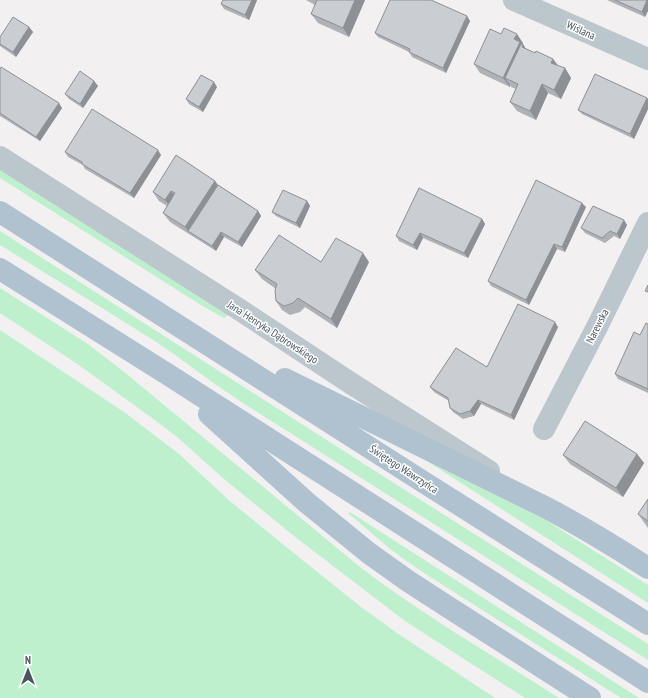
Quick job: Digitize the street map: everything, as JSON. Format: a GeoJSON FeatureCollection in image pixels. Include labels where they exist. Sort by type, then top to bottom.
{"type":"FeatureCollection","features":[{"type":"Feature","properties":{"kind":"main road"},"geometry":{"type":"LineString","coordinates":[[0,212],[160,314],[322,398],[578,524],[648,568]]}},
{"type":"Feature","properties":{"kind":"main road"},"geometry":{"type":"LineString","coordinates":[[0,269],[164,372],[648,682]]}},
{"type":"Feature","properties":{"kind":"main road","name":"Świętego Wawrzyńca"},"geometry":{"type":"LineString","coordinates":[[160,314],[648,624]]}},
{"type":"Feature","properties":{"kind":"main road"},"geometry":{"type":"LineString","coordinates":[[164,372],[306,502],[370,554],[445,606],[590,698]]}},
{"type":"Feature","properties":{"kind":"street","name":"Wiślana"},"geometry":{"type":"LineString","coordinates":[[514,0],[648,59]]}},
{"type":"Feature","properties":{"kind":"street","name":"Jana Henryka Dąbrowskiego"},"geometry":{"type":"LineString","coordinates":[[0,157],[238,308],[352,384],[545,507]]}},
{"type":"Feature","properties":{"kind":"street","name":"Narewska"},"geometry":{"type":"LineString","coordinates":[[544,429],[598,325],[648,222]]}},
{"type":"Feature","properties":{"kind":"green space"},"geometry":{"type":"Polygon","coordinates":[[[0,167],[231,312],[224,318],[204,307],[0,178],[0,167]]]}},
{"type":"Feature","properties":{"kind":"green space"},"geometry":{"type":"Polygon","coordinates":[[[0,231],[648,644],[648,660],[240,401],[158,343],[0,245],[0,231]]]}},
{"type":"Feature","properties":{"kind":"green space"},"geometry":{"type":"Polygon","coordinates":[[[0,288],[88,344],[123,371],[360,567],[384,585],[408,602],[559,698],[525,698],[405,621],[294,536],[224,479],[176,436],[76,363],[0,313],[0,288]]]}},
{"type":"Feature","properties":{"kind":"green space"},"geometry":{"type":"Polygon","coordinates":[[[0,330],[124,412],[179,454],[231,502],[361,607],[397,633],[495,698],[0,698],[0,330]]]}},
{"type":"Feature","properties":{"kind":"green space"},"geometry":{"type":"Polygon","coordinates":[[[419,456],[525,507],[648,585],[648,603],[419,456]]]}},
{"type":"Feature","properties":{"kind":"green space"},"geometry":{"type":"Polygon","coordinates":[[[350,512],[639,698],[621,698],[427,575],[389,548],[348,513],[350,512]]]}},
{"type":"Feature","properties":{"kind":"building"},"geometry":{"type":"Polygon","coordinates":[[[223,0],[252,0],[245,15],[221,4],[223,0]]]}},
{"type":"Feature","properties":{"kind":"building"},"geometry":{"type":"Polygon","coordinates":[[[317,0],[355,0],[343,28],[311,14],[317,0]]]}},
{"type":"Feature","properties":{"kind":"building"},"geometry":{"type":"Polygon","coordinates":[[[390,0],[431,0],[467,16],[443,68],[409,52],[410,49],[375,33],[390,0]]]}},
{"type":"Feature","properties":{"kind":"building"},"geometry":{"type":"Polygon","coordinates":[[[615,0],[647,0],[642,12],[615,0]]]}},
{"type":"Feature","properties":{"kind":"building"},"geometry":{"type":"Polygon","coordinates":[[[13,17],[29,27],[13,52],[0,44],[0,37],[13,17]]]}},
{"type":"Feature","properties":{"kind":"building"},"geometry":{"type":"Polygon","coordinates":[[[504,28],[517,34],[514,39],[520,42],[503,78],[474,64],[490,29],[501,34],[504,28]]]}},
{"type":"Feature","properties":{"kind":"building"},"geometry":{"type":"Polygon","coordinates":[[[521,44],[523,44],[522,47],[535,53],[536,51],[553,59],[551,63],[565,68],[554,90],[542,84],[530,111],[510,102],[518,84],[505,78],[521,44]]]}},
{"type":"Feature","properties":{"kind":"building"},"geometry":{"type":"Polygon","coordinates":[[[1,67],[59,103],[36,137],[0,113],[1,67]]]}},
{"type":"Feature","properties":{"kind":"building"},"geometry":{"type":"Polygon","coordinates":[[[80,71],[94,81],[80,104],[65,94],[80,71]]]}},
{"type":"Feature","properties":{"kind":"building"},"geometry":{"type":"Polygon","coordinates":[[[595,74],[647,98],[630,134],[578,110],[595,74]]]}},
{"type":"Feature","properties":{"kind":"building"},"geometry":{"type":"Polygon","coordinates":[[[201,75],[214,82],[199,107],[186,99],[201,75]]]}},
{"type":"Feature","properties":{"kind":"building"},"geometry":{"type":"Polygon","coordinates":[[[92,109],[158,150],[130,193],[65,152],[92,109]]]}},
{"type":"Feature","properties":{"kind":"building"},"geometry":{"type":"Polygon","coordinates":[[[176,155],[215,181],[185,227],[163,213],[175,193],[171,191],[165,200],[153,192],[176,155]]]}},
{"type":"Feature","properties":{"kind":"building"},"geometry":{"type":"Polygon","coordinates":[[[536,180],[582,203],[562,247],[554,244],[526,300],[488,281],[536,180]]]}},
{"type":"Feature","properties":{"kind":"building"},"geometry":{"type":"Polygon","coordinates":[[[218,185],[258,211],[238,242],[221,232],[212,246],[188,231],[218,185]]]}},
{"type":"Feature","properties":{"kind":"building"},"geometry":{"type":"Polygon","coordinates":[[[419,188],[482,219],[464,253],[420,233],[413,245],[396,236],[419,188]]]}},
{"type":"Feature","properties":{"kind":"building"},"geometry":{"type":"Polygon","coordinates":[[[283,190],[307,201],[296,223],[272,212],[283,190]]]}},
{"type":"Feature","properties":{"kind":"building"},"geometry":{"type":"Polygon","coordinates":[[[593,206],[624,220],[617,234],[610,231],[602,238],[581,228],[593,206]]]}},
{"type":"Feature","properties":{"kind":"building"},"geometry":{"type":"Polygon","coordinates":[[[279,235],[321,262],[336,238],[363,253],[331,319],[298,298],[293,303],[284,306],[276,301],[275,290],[277,284],[255,270],[279,235]]]}},
{"type":"Feature","properties":{"kind":"building"},"geometry":{"type":"Polygon","coordinates":[[[648,285],[648,292],[645,291],[648,285]]]}},
{"type":"Feature","properties":{"kind":"building"},"geometry":{"type":"Polygon","coordinates":[[[518,304],[555,322],[511,415],[478,400],[470,411],[460,414],[450,408],[448,398],[430,387],[456,348],[487,367],[518,304]]]}},
{"type":"Feature","properties":{"kind":"building"},"geometry":{"type":"Polygon","coordinates":[[[646,323],[648,324],[648,389],[615,374],[634,332],[640,335],[646,323]]]}},
{"type":"Feature","properties":{"kind":"building"},"geometry":{"type":"Polygon","coordinates":[[[585,421],[637,454],[616,488],[563,455],[585,421]]]}},
{"type":"Feature","properties":{"kind":"building"},"geometry":{"type":"Polygon","coordinates":[[[648,499],[648,521],[638,514],[648,499]]]}}]}
